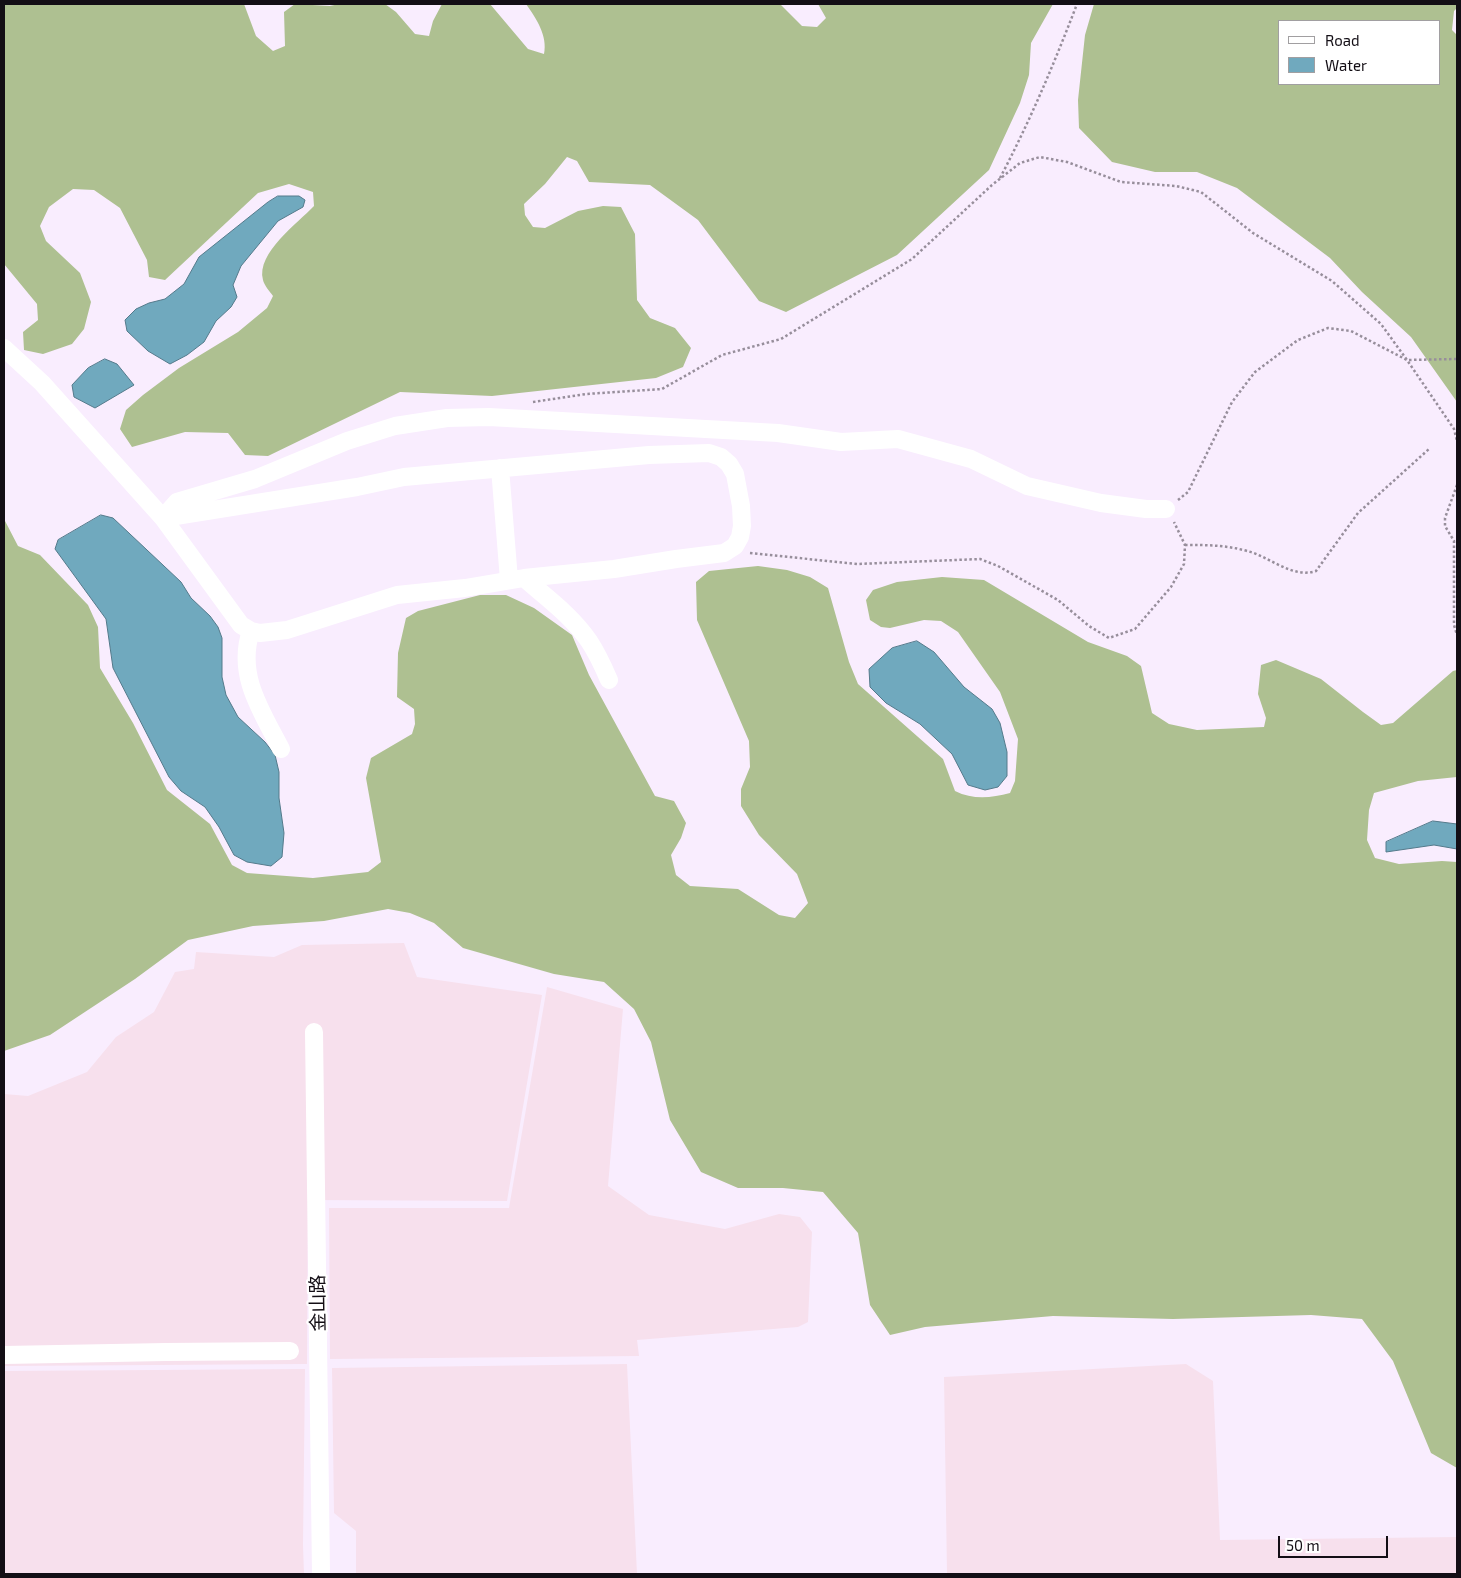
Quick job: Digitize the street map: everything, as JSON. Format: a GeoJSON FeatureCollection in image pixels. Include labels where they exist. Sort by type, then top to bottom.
{"type":"FeatureCollection","features":[{"type":"Feature","properties":{"kind":"street"},"geometry":{"type":"LineString","coordinates":[[4,348],[17,358],[48,390],[163,518],[241,625],[251,631],[287,630],[397,595],[464,588],[517,579],[614,569],[724,553],[735,546],[740,537],[742,526],[741,506],[735,474],[729,464],[721,457],[710,453],[649,455],[404,477],[357,487],[163,518]]}},
{"type":"Feature","properties":{"kind":"street"},"geometry":{"type":"LineString","coordinates":[[163,518],[178,502],[255,479],[347,442],[395,426],[447,418],[489,417],[778,433],[841,442],[898,438],[971,460],[1027,486],[1101,503],[1146,509],[1166,509]]}},
{"type":"Feature","properties":{"kind":"street"},"geometry":{"type":"LineString","coordinates":[[500,468],[517,579],[572,620],[597,653],[609,680]]}},
{"type":"Feature","properties":{"kind":"street"},"geometry":{"type":"LineString","coordinates":[[251,631],[247,642],[246,657],[252,693],[281,749]]}},
{"type":"Feature","properties":{"kind":"street","name":"金山路"},"geometry":{"type":"LineString","coordinates":[[314,1032],[321,1574]]}},
{"type":"Feature","properties":{"kind":"street"},"geometry":{"type":"LineString","coordinates":[[4,1355],[290,1351]]}},
{"type":"Feature","properties":{"kind":"path"},"geometry":{"type":"LineString","coordinates":[[999,179],[1046,82],[1077,4]]}},
{"type":"Feature","properties":{"kind":"path"},"geometry":{"type":"LineString","coordinates":[[530,403],[586,394],[662,389],[722,355],[781,339],[912,259],[1020,162],[1040,157],[1067,162],[1122,182],[1176,186],[1200,192],[1253,233],[1332,281],[1382,324],[1454,429],[1457,441]]}},
{"type":"Feature","properties":{"kind":"path"},"geometry":{"type":"LineString","coordinates":[[735,546],[749,553],[857,564],[980,559],[998,566],[1058,600],[1089,626],[1109,638],[1135,629],[1171,586],[1184,564],[1185,545],[1177,526],[1166,509],[1188,492],[1232,402],[1255,372],[1298,340],[1328,328],[1351,331],[1408,360],[1457,358]]}},
{"type":"Feature","properties":{"kind":"path"},"geometry":{"type":"LineString","coordinates":[[1185,545],[1222,545],[1250,551],[1296,572],[1307,574],[1316,571],[1358,513],[1428,449]]}},
{"type":"Feature","properties":{"kind":"path"},"geometry":{"type":"LineString","coordinates":[[1457,485],[1445,518],[1445,526],[1454,541],[1454,624],[1457,635]]}},
{"type":"Feature","properties":{"kind":"shaded area"},"geometry":{"type":"Polygon","coordinates":[[[404,943],[417,977],[542,995],[507,1201],[308,1200],[307,1364],[4,1366],[4,1094],[28,1096],[87,1072],[116,1037],[154,1012],[175,972],[194,969],[196,952],[274,957],[302,945],[404,943]]]}},
{"type":"Feature","properties":{"kind":"shaded area"},"geometry":{"type":"Polygon","coordinates":[[[547,987],[623,1009],[608,1186],[649,1215],[725,1229],[779,1214],[800,1217],[812,1232],[808,1322],[798,1327],[637,1340],[639,1356],[330,1359],[329,1208],[509,1208],[547,987]]]}},
{"type":"Feature","properties":{"kind":"shaded area"},"geometry":{"type":"Polygon","coordinates":[[[627,1364],[637,1574],[356,1574],[356,1531],[334,1513],[332,1368],[627,1364]]]}},
{"type":"Feature","properties":{"kind":"shaded area"},"geometry":{"type":"Polygon","coordinates":[[[1186,1364],[1213,1381],[1220,1540],[1457,1537],[1457,1574],[947,1574],[944,1377],[1186,1364]]]}},
{"type":"Feature","properties":{"kind":"shaded area"},"geometry":{"type":"Polygon","coordinates":[[[305,1369],[304,1574],[4,1574],[4,1371],[305,1369]]]}},
{"type":"Feature","properties":{"kind":"green space"},"geometry":{"type":"Polygon","coordinates":[[[4,4],[244,4],[256,36],[273,51],[285,46],[284,12],[295,4],[330,6],[339,4],[385,4],[396,12],[415,34],[429,36],[433,21],[442,4],[490,4],[528,49],[544,54],[543,34],[526,4],[780,4],[802,26],[817,27],[826,18],[818,4],[1053,4],[1031,43],[1029,75],[1020,103],[989,170],[897,255],[786,312],[759,301],[698,220],[650,185],[589,182],[577,161],[567,157],[545,184],[524,204],[525,215],[533,227],[545,228],[578,211],[603,206],[621,207],[635,234],[637,300],[650,318],[675,328],[691,348],[683,367],[656,378],[492,396],[400,392],[268,456],[245,455],[228,433],[185,432],[132,447],[120,429],[126,410],[143,395],[179,368],[238,332],[267,308],[273,296],[263,280],[266,259],[280,239],[314,206],[313,192],[289,184],[258,193],[165,280],[149,277],[147,260],[120,208],[94,190],[73,189],[49,207],[40,226],[46,241],[80,273],[91,302],[84,329],[72,344],[43,354],[24,350],[23,332],[38,320],[37,304],[4,264],[4,4]]]}},
{"type":"Feature","properties":{"kind":"green space"},"geometry":{"type":"Polygon","coordinates":[[[1094,4],[1457,4],[1457,8],[1454,11],[1452,30],[1457,35],[1457,402],[1411,337],[1362,292],[1330,258],[1237,188],[1197,172],[1155,172],[1112,162],[1079,128],[1078,100],[1085,35],[1094,4]]]}},
{"type":"Feature","properties":{"kind":"green space"},"geometry":{"type":"Polygon","coordinates":[[[4,519],[18,546],[40,555],[88,605],[98,627],[100,668],[133,723],[167,790],[210,824],[232,865],[247,873],[313,878],[368,872],[381,862],[366,778],[371,758],[412,734],[415,724],[414,709],[397,697],[398,653],[406,618],[418,611],[480,595],[506,595],[534,608],[572,635],[589,675],[655,796],[674,801],[686,823],[681,838],[671,855],[676,875],[690,886],[738,889],[779,915],[795,918],[808,903],[797,874],[759,835],[741,806],[741,789],[750,767],[749,741],[697,620],[696,582],[709,571],[758,566],[787,570],[810,577],[828,588],[849,662],[858,684],[943,759],[955,791],[975,797],[989,797],[1010,793],[1015,781],[1018,739],[1000,692],[958,632],[941,621],[924,620],[890,628],[881,627],[870,620],[866,600],[873,590],[897,582],[942,577],[984,580],[1088,642],[1127,656],[1141,666],[1152,713],[1169,724],[1197,730],[1264,727],[1266,718],[1258,694],[1261,665],[1276,660],[1321,679],[1381,725],[1393,723],[1453,671],[1457,670],[1457,777],[1418,781],[1374,793],[1369,810],[1367,840],[1375,858],[1399,864],[1442,861],[1457,862],[1457,1468],[1431,1453],[1393,1361],[1362,1319],[1311,1315],[1173,1319],[1053,1316],[925,1327],[890,1335],[870,1305],[858,1233],[823,1192],[783,1188],[738,1188],[701,1172],[670,1120],[651,1042],[634,1009],[604,982],[554,974],[463,948],[434,923],[410,913],[388,909],[324,921],[253,926],[188,940],[135,979],[50,1035],[4,1051],[4,519]]]}},
{"type":"Feature","properties":{"kind":"water"},"geometry":{"type":"Polygon","coordinates":[[[278,196],[299,196],[305,200],[303,207],[278,221],[241,266],[233,285],[237,297],[231,307],[216,321],[204,342],[187,355],[170,364],[148,351],[127,331],[125,320],[136,309],[165,299],[184,284],[199,257],[278,196]]]}},
{"type":"Feature","properties":{"kind":"water"},"geometry":{"type":"Polygon","coordinates":[[[105,359],[117,364],[134,385],[95,408],[74,397],[72,385],[88,368],[105,359]]]}},
{"type":"Feature","properties":{"kind":"water"},"geometry":{"type":"Polygon","coordinates":[[[101,515],[113,518],[181,582],[191,598],[210,616],[218,627],[222,638],[222,677],[226,695],[238,717],[265,742],[275,755],[279,772],[279,798],[284,833],[282,857],[271,866],[247,862],[234,855],[219,827],[205,807],[181,791],[169,777],[113,668],[106,619],[55,549],[58,540],[101,515]]]}},
{"type":"Feature","properties":{"kind":"water"},"geometry":{"type":"Polygon","coordinates":[[[917,641],[934,652],[964,687],[992,709],[1000,723],[1007,752],[1007,776],[998,787],[985,790],[968,785],[952,754],[920,724],[886,703],[870,687],[869,669],[892,648],[917,641]]]}},
{"type":"Feature","properties":{"kind":"water"},"geometry":{"type":"Polygon","coordinates":[[[1433,821],[1457,824],[1457,849],[1434,845],[1386,852],[1386,842],[1433,821]]]}}]}
